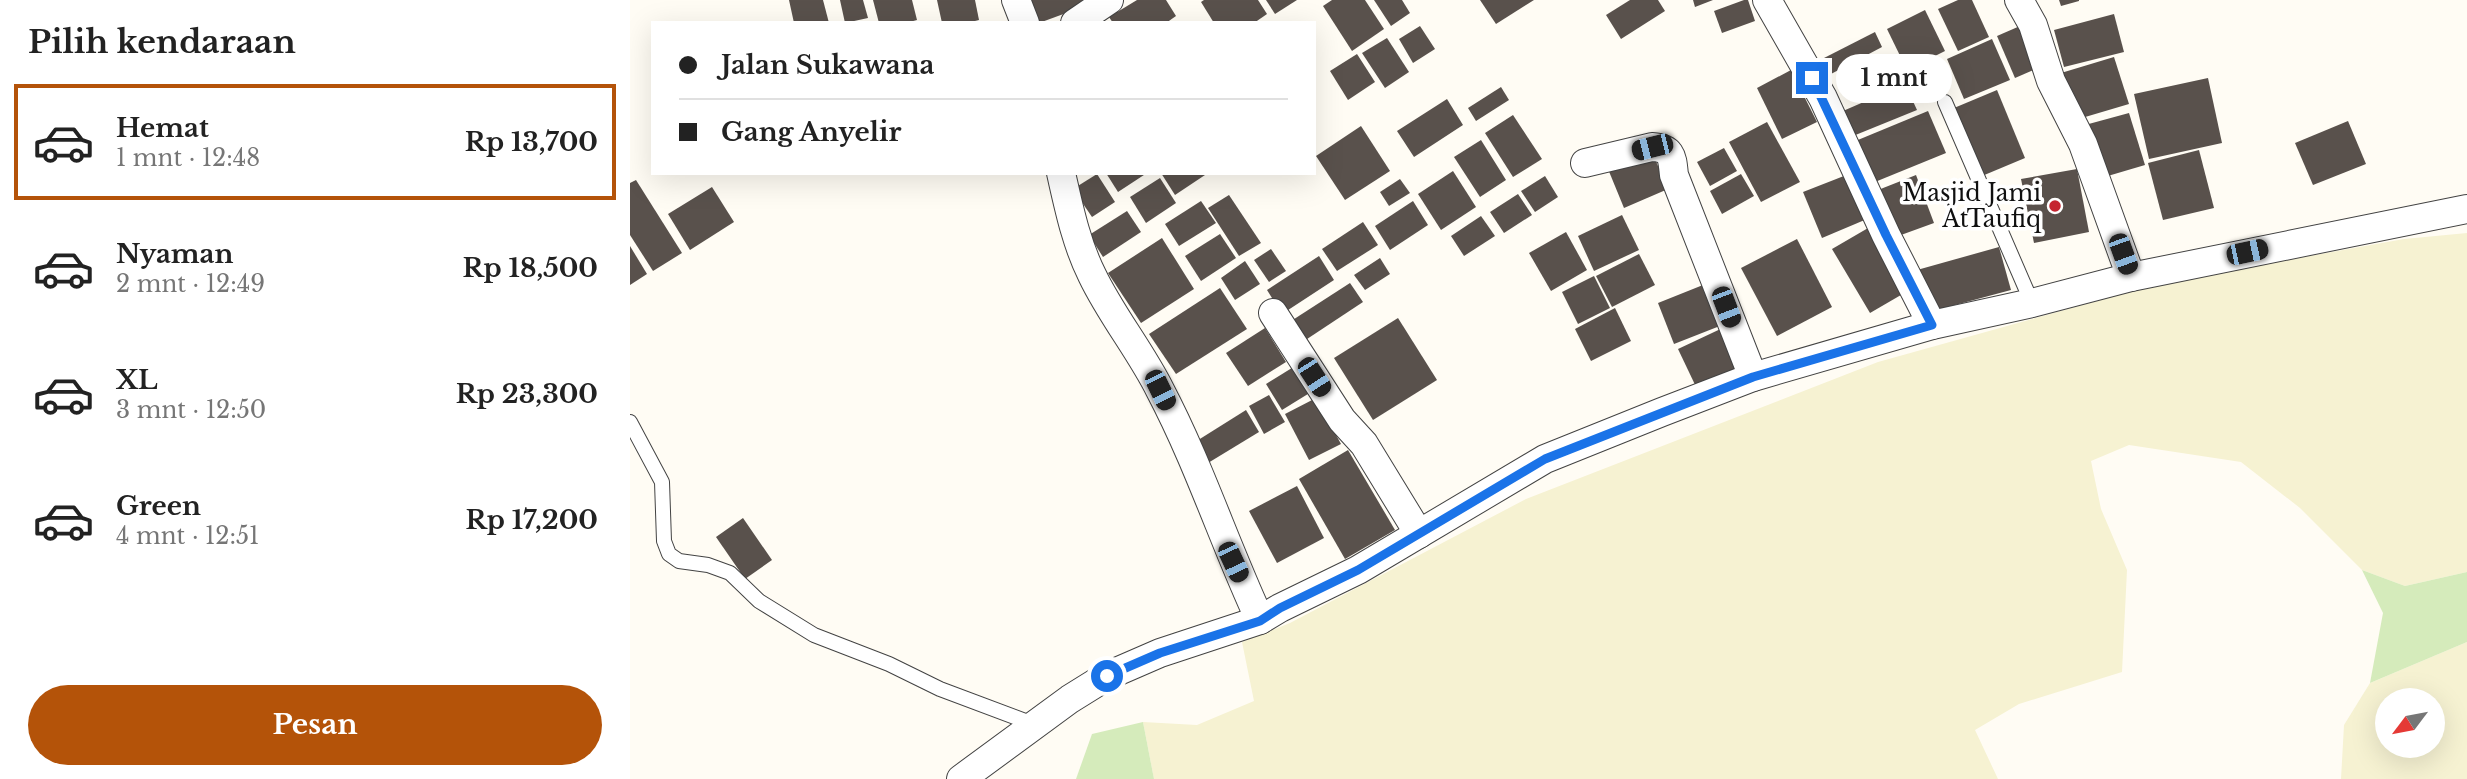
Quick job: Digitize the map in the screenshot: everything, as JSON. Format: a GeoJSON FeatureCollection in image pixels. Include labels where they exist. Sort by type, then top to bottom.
{"type":"FeatureCollection","features":[{"type":"Feature","properties":{"kind":"street"},"geometry":{"type":"LineString","coordinates":[[1016,0],[1024,21]]}},
{"type":"Feature","properties":{"kind":"street"},"geometry":{"type":"LineString","coordinates":[[1078,21],[1109,0]]}},
{"type":"Feature","properties":{"kind":"street"},"geometry":{"type":"LineString","coordinates":[[1767,0],[1823,98],[1886,235],[1932,325]]}},
{"type":"Feature","properties":{"kind":"street"},"geometry":{"type":"LineString","coordinates":[[2019,0],[2033,25],[2051,81],[2084,144],[2131,276]]}},
{"type":"Feature","properties":{"kind":"street"},"geometry":{"type":"LineString","coordinates":[[1585,163],[1652,147],[1663,147],[1669,152],[1674,176],[1753,377]]}},
{"type":"Feature","properties":{"kind":"street"},"geometry":{"type":"LineString","coordinates":[[1061,175],[1081,252],[1099,288],[1160,390],[1190,453],[1233,562],[1260,621]]}},
{"type":"Feature","properties":{"kind":"street"},"geometry":{"type":"LineString","coordinates":[[961,779],[1070,699],[1107,676],[1160,653],[1260,621],[1280,608],[1358,570],[1545,459],[1753,377],[1932,325],[2032,303],[2131,276],[2467,209]]}},
{"type":"Feature","properties":{"kind":"street"},"geometry":{"type":"LineString","coordinates":[[1273,313],[1342,420],[1364,444],[1419,534]]}},
{"type":"Feature","properties":{"kind":"lane"},"geometry":{"type":"LineString","coordinates":[[1945,102],[2032,303]]}},
{"type":"Feature","properties":{"kind":"lane"},"geometry":{"type":"LineString","coordinates":[[630,422],[662,482],[664,541],[668,554],[679,561],[708,565],[730,573],[759,601],[814,635],[889,664],[940,689],[1036,724]]}},
{"type":"Feature","properties":{"kind":"shaded area"},"geometry":{"type":"Polygon","coordinates":[[[2467,233],[2467,572],[2405,586],[2362,570],[2300,508],[2241,462],[2129,445],[2091,461],[2101,509],[2127,570],[2122,672],[2019,704],[1975,730],[1998,779],[1154,779],[1143,722],[1197,725],[1254,701],[1242,642],[1290,623],[1526,499],[1878,362],[2165,282],[2404,239],[2467,233]]]}},
{"type":"Feature","properties":{"kind":"shaded area"},"geometry":{"type":"Polygon","coordinates":[[[2467,642],[2467,779],[2341,779],[2344,725],[2370,683],[2467,642]]]}},
{"type":"Feature","properties":{"kind":"green space"},"geometry":{"type":"Polygon","coordinates":[[[2362,570],[2405,586],[2467,572],[2467,642],[2370,683],[2383,613],[2362,570]]]}},
{"type":"Feature","properties":{"kind":"green space"},"geometry":{"type":"Polygon","coordinates":[[[1143,722],[1154,779],[1076,779],[1092,734],[1143,722]]]}},
{"type":"Feature","properties":{"kind":"building"},"geometry":{"type":"Polygon","coordinates":[[[789,0],[823,0],[828,21],[794,21],[789,0]]]}},
{"type":"Feature","properties":{"kind":"building"},"geometry":{"type":"Polygon","coordinates":[[[840,0],[863,0],[868,18],[845,21],[840,0]]]}},
{"type":"Feature","properties":{"kind":"building"},"geometry":{"type":"Polygon","coordinates":[[[873,0],[912,0],[917,20],[878,21],[873,0]]]}},
{"type":"Feature","properties":{"kind":"building"},"geometry":{"type":"Polygon","coordinates":[[[937,0],[975,0],[979,20],[942,21],[937,0]]]}},
{"type":"Feature","properties":{"kind":"building"},"geometry":{"type":"Polygon","coordinates":[[[1031,0],[1087,0],[1088,5],[1038,21],[1031,0]]]}},
{"type":"Feature","properties":{"kind":"building"},"geometry":{"type":"Polygon","coordinates":[[[1137,0],[1166,0],[1176,16],[1169,21],[1112,21],[1109,17],[1137,0]]]}},
{"type":"Feature","properties":{"kind":"building"},"geometry":{"type":"Polygon","coordinates":[[[1258,0],[1267,14],[1257,21],[1213,21],[1201,2],[1258,0]]]}},
{"type":"Feature","properties":{"kind":"building"},"geometry":{"type":"Polygon","coordinates":[[[1266,0],[1297,0],[1275,14],[1266,0]]]}},
{"type":"Feature","properties":{"kind":"building"},"geometry":{"type":"Polygon","coordinates":[[[1332,0],[1365,0],[1384,29],[1352,51],[1323,6],[1332,0]]]}},
{"type":"Feature","properties":{"kind":"building"},"geometry":{"type":"Polygon","coordinates":[[[1374,0],[1402,0],[1410,13],[1391,26],[1374,0]]]}},
{"type":"Feature","properties":{"kind":"building"},"geometry":{"type":"Polygon","coordinates":[[[1480,0],[1534,0],[1496,24],[1480,0]]]}},
{"type":"Feature","properties":{"kind":"building"},"geometry":{"type":"Polygon","coordinates":[[[1630,0],[1658,0],[1665,11],[1621,39],[1606,15],[1630,0]]]}},
{"type":"Feature","properties":{"kind":"building"},"geometry":{"type":"Polygon","coordinates":[[[1693,0],[1713,0],[1695,7],[1693,0]]]}},
{"type":"Feature","properties":{"kind":"building"},"geometry":{"type":"Polygon","coordinates":[[[1748,0],[1755,21],[1722,33],[1714,11],[1748,0]]]}},
{"type":"Feature","properties":{"kind":"building"},"geometry":{"type":"Polygon","coordinates":[[[1958,0],[1972,0],[1989,37],[1958,51],[1938,9],[1958,0]]]}},
{"type":"Feature","properties":{"kind":"building"},"geometry":{"type":"Polygon","coordinates":[[[2059,0],[2079,0],[2079,1],[2061,6],[2059,0]]]}},
{"type":"Feature","properties":{"kind":"building"},"geometry":{"type":"Polygon","coordinates":[[[1925,10],[1945,51],[1907,70],[1887,29],[1925,10]]]}},
{"type":"Feature","properties":{"kind":"building"},"geometry":{"type":"Polygon","coordinates":[[[2114,14],[2124,52],[2064,67],[2054,30],[2114,14]]]}},
{"type":"Feature","properties":{"kind":"building"},"geometry":{"type":"Polygon","coordinates":[[[1420,26],[1435,49],[1413,63],[1399,39],[1420,26]]]}},
{"type":"Feature","properties":{"kind":"building"},"geometry":{"type":"Polygon","coordinates":[[[2020,26],[2038,68],[2015,78],[1997,36],[2020,26]]]}},
{"type":"Feature","properties":{"kind":"building"},"geometry":{"type":"Polygon","coordinates":[[[1875,32],[1882,47],[1831,74],[1824,58],[1875,32]]]}},
{"type":"Feature","properties":{"kind":"building"},"geometry":{"type":"Polygon","coordinates":[[[1387,38],[1409,72],[1385,88],[1362,53],[1387,38]]]}},
{"type":"Feature","properties":{"kind":"building"},"geometry":{"type":"Polygon","coordinates":[[[1992,39],[2010,80],[1964,99],[1947,59],[1992,39]]]}},
{"type":"Feature","properties":{"kind":"building"},"geometry":{"type":"Polygon","coordinates":[[[1357,54],[1375,82],[1348,100],[1330,71],[1357,54]]]}},
{"type":"Feature","properties":{"kind":"building"},"geometry":{"type":"Polygon","coordinates":[[[2114,57],[2129,104],[2075,120],[2061,73],[2114,57]]]}},
{"type":"Feature","properties":{"kind":"building"},"geometry":{"type":"Polygon","coordinates":[[[1791,70],[1817,122],[1782,139],[1757,88],[1791,70]]]}},
{"type":"Feature","properties":{"kind":"building"},"geometry":{"type":"Polygon","coordinates":[[[2208,78],[2222,143],[2149,159],[2134,94],[2208,78]]]}},
{"type":"Feature","properties":{"kind":"building"},"geometry":{"type":"Polygon","coordinates":[[[1905,84],[1917,110],[1853,136],[1843,111],[1905,84]]]}},
{"type":"Feature","properties":{"kind":"building"},"geometry":{"type":"Polygon","coordinates":[[[1501,87],[1509,100],[1476,121],[1468,108],[1501,87]]]}},
{"type":"Feature","properties":{"kind":"building"},"geometry":{"type":"Polygon","coordinates":[[[1997,90],[2025,158],[1982,176],[1954,108],[1997,90]]]}},
{"type":"Feature","properties":{"kind":"building"},"geometry":{"type":"Polygon","coordinates":[[[1447,99],[1463,125],[1414,157],[1397,131],[1447,99]]]}},
{"type":"Feature","properties":{"kind":"building"},"geometry":{"type":"Polygon","coordinates":[[[1928,111],[1946,153],[1870,184],[1853,142],[1928,111]]]}},
{"type":"Feature","properties":{"kind":"building"},"geometry":{"type":"Polygon","coordinates":[[[2129,113],[2145,165],[2101,178],[2085,125],[2129,113]]]}},
{"type":"Feature","properties":{"kind":"building"},"geometry":{"type":"Polygon","coordinates":[[[1513,115],[1542,159],[1513,177],[1485,133],[1513,115]]]}},
{"type":"Feature","properties":{"kind":"building"},"geometry":{"type":"Polygon","coordinates":[[[2348,121],[2366,164],[2313,185],[2295,143],[2348,121]]]}},
{"type":"Feature","properties":{"kind":"building"},"geometry":{"type":"Polygon","coordinates":[[[1767,122],[1800,182],[1761,202],[1729,142],[1767,122]]]}},
{"type":"Feature","properties":{"kind":"building"},"geometry":{"type":"Polygon","coordinates":[[[1361,126],[1390,171],[1345,200],[1316,156],[1361,126]]]}},
{"type":"Feature","properties":{"kind":"building"},"geometry":{"type":"Polygon","coordinates":[[[1481,140],[1506,180],[1480,197],[1454,157],[1481,140]]]}},
{"type":"Feature","properties":{"kind":"building"},"geometry":{"type":"Polygon","coordinates":[[[1724,148],[1737,171],[1710,186],[1697,162],[1724,148]]]}},
{"type":"Feature","properties":{"kind":"building"},"geometry":{"type":"Polygon","coordinates":[[[1651,150],[1668,189],[1624,208],[1608,169],[1651,150]]]}},
{"type":"Feature","properties":{"kind":"building"},"geometry":{"type":"Polygon","coordinates":[[[2199,150],[2214,208],[2163,220],[2148,163],[2199,150]]]}},
{"type":"Feature","properties":{"kind":"building","name":"Masjid Jami AtTaufiq"},"geometry":{"type":"Polygon","coordinates":[[[2077,169],[2089,232],[2034,243],[2021,179],[2077,169]]]}},
{"type":"Feature","properties":{"kind":"building"},"geometry":{"type":"Polygon","coordinates":[[[1453,171],[1476,207],[1441,230],[1418,194],[1453,171]]]}},
{"type":"Feature","properties":{"kind":"building"},"geometry":{"type":"Polygon","coordinates":[[[1741,174],[1754,196],[1722,214],[1710,191],[1741,174]]]}},
{"type":"Feature","properties":{"kind":"building"},"geometry":{"type":"Polygon","coordinates":[[[1849,174],[1867,219],[1822,238],[1803,192],[1849,174]]]}},
{"type":"Feature","properties":{"kind":"building"},"geometry":{"type":"Polygon","coordinates":[[[1098,175],[1115,202],[1092,217],[1073,189],[1098,175]]]}},
{"type":"Feature","properties":{"kind":"building"},"geometry":{"type":"Polygon","coordinates":[[[1107,175],[1144,175],[1118,192],[1107,175]]]}},
{"type":"Feature","properties":{"kind":"building"},"geometry":{"type":"Polygon","coordinates":[[[1162,175],[1205,175],[1175,195],[1162,175]]]}},
{"type":"Feature","properties":{"kind":"building"},"geometry":{"type":"Polygon","coordinates":[[[1916,175],[1934,223],[1890,239],[1873,192],[1916,175]]]}},
{"type":"Feature","properties":{"kind":"building"},"geometry":{"type":"Polygon","coordinates":[[[1545,176],[1558,197],[1535,212],[1521,191],[1545,176]]]}},
{"type":"Feature","properties":{"kind":"building"},"geometry":{"type":"Polygon","coordinates":[[[1160,178],[1176,203],[1146,223],[1130,197],[1160,178]]]}},
{"type":"Feature","properties":{"kind":"building"},"geometry":{"type":"Polygon","coordinates":[[[1400,179],[1410,193],[1389,206],[1380,192],[1400,179]]]}},
{"type":"Feature","properties":{"kind":"building"},"geometry":{"type":"Polygon","coordinates":[[[636,180],[682,253],[653,271],[630,235],[630,183],[636,180]]]}},
{"type":"Feature","properties":{"kind":"building"},"geometry":{"type":"Polygon","coordinates":[[[712,187],[734,222],[690,250],[668,214],[712,187]]]}},
{"type":"Feature","properties":{"kind":"building"},"geometry":{"type":"Polygon","coordinates":[[[1518,194],[1532,215],[1504,233],[1490,212],[1518,194]]]}},
{"type":"Feature","properties":{"kind":"building"},"geometry":{"type":"Polygon","coordinates":[[[1229,195],[1261,243],[1239,256],[1208,208],[1229,195]]]}},
{"type":"Feature","properties":{"kind":"building"},"geometry":{"type":"Polygon","coordinates":[[[1201,201],[1216,223],[1179,246],[1165,224],[1201,201]]]}},
{"type":"Feature","properties":{"kind":"building"},"geometry":{"type":"Polygon","coordinates":[[[1413,201],[1428,225],[1390,250],[1375,226],[1413,201]]]}},
{"type":"Feature","properties":{"kind":"building"},"geometry":{"type":"Polygon","coordinates":[[[1127,211],[1141,232],[1103,257],[1089,235],[1127,211]]]}},
{"type":"Feature","properties":{"kind":"building"},"geometry":{"type":"Polygon","coordinates":[[[1622,215],[1639,250],[1594,271],[1578,236],[1622,215]]]}},
{"type":"Feature","properties":{"kind":"building"},"geometry":{"type":"Polygon","coordinates":[[[1481,216],[1495,236],[1464,256],[1451,236],[1481,216]]]}},
{"type":"Feature","properties":{"kind":"building"},"geometry":{"type":"Polygon","coordinates":[[[1363,222],[1378,245],[1337,271],[1322,249],[1363,222]]]}},
{"type":"Feature","properties":{"kind":"building"},"geometry":{"type":"Polygon","coordinates":[[[1875,224],[1913,288],[1870,313],[1832,249],[1875,224]]]}},
{"type":"Feature","properties":{"kind":"building"},"geometry":{"type":"Polygon","coordinates":[[[1566,232],[1587,270],[1551,291],[1529,253],[1566,232]]]}},
{"type":"Feature","properties":{"kind":"building"},"geometry":{"type":"Polygon","coordinates":[[[1220,234],[1236,258],[1201,281],[1185,256],[1220,234]]]}},
{"type":"Feature","properties":{"kind":"building"},"geometry":{"type":"Polygon","coordinates":[[[1162,238],[1194,289],[1141,323],[1108,273],[1162,238]]]}},
{"type":"Feature","properties":{"kind":"building"},"geometry":{"type":"Polygon","coordinates":[[[1797,239],[1832,307],[1777,336],[1741,268],[1797,239]]]}},
{"type":"Feature","properties":{"kind":"building"},"geometry":{"type":"Polygon","coordinates":[[[630,246],[647,274],[630,285],[630,246]]]}},
{"type":"Feature","properties":{"kind":"building"},"geometry":{"type":"Polygon","coordinates":[[[1999,247],[2011,290],[1929,312],[1917,270],[1999,247]]]}},
{"type":"Feature","properties":{"kind":"building"},"geometry":{"type":"Polygon","coordinates":[[[1271,249],[1286,271],[1269,282],[1254,260],[1271,249]]]}},
{"type":"Feature","properties":{"kind":"building"},"geometry":{"type":"Polygon","coordinates":[[[1639,254],[1655,285],[1612,307],[1596,276],[1639,254]]]}},
{"type":"Feature","properties":{"kind":"building"},"geometry":{"type":"Polygon","coordinates":[[[1319,256],[1334,280],[1282,314],[1267,290],[1319,256]]]}},
{"type":"Feature","properties":{"kind":"building"},"geometry":{"type":"Polygon","coordinates":[[[1380,258],[1390,274],[1365,290],[1354,275],[1380,258]]]}},
{"type":"Feature","properties":{"kind":"building"},"geometry":{"type":"Polygon","coordinates":[[[1245,261],[1260,284],[1235,300],[1221,278],[1245,261]]]}},
{"type":"Feature","properties":{"kind":"building"},"geometry":{"type":"Polygon","coordinates":[[[1594,276],[1610,308],[1578,324],[1562,292],[1594,276]]]}},
{"type":"Feature","properties":{"kind":"building"},"geometry":{"type":"Polygon","coordinates":[[[1713,281],[1730,322],[1674,344],[1658,303],[1713,281]]]}},
{"type":"Feature","properties":{"kind":"building"},"geometry":{"type":"Polygon","coordinates":[[[1350,283],[1363,302],[1301,343],[1288,323],[1350,283]]]}},
{"type":"Feature","properties":{"kind":"building"},"geometry":{"type":"Polygon","coordinates":[[[1220,288],[1247,329],[1176,374],[1149,334],[1220,288]]]}},
{"type":"Feature","properties":{"kind":"building"},"geometry":{"type":"Polygon","coordinates":[[[1615,308],[1631,341],[1591,361],[1575,329],[1615,308]]]}},
{"type":"Feature","properties":{"kind":"building"},"geometry":{"type":"Polygon","coordinates":[[[1398,318],[1437,380],[1373,420],[1334,358],[1398,318]]]}},
{"type":"Feature","properties":{"kind":"building"},"geometry":{"type":"Polygon","coordinates":[[[1729,325],[1749,367],[1698,391],[1678,349],[1729,325]]]}},
{"type":"Feature","properties":{"kind":"building"},"geometry":{"type":"Polygon","coordinates":[[[1265,328],[1286,362],[1248,386],[1226,353],[1265,328]]]}},
{"type":"Feature","properties":{"kind":"building"},"geometry":{"type":"Polygon","coordinates":[[[1300,363],[1316,389],[1282,410],[1266,384],[1300,363]]]}},
{"type":"Feature","properties":{"kind":"building"},"geometry":{"type":"Polygon","coordinates":[[[1269,395],[1285,422],[1264,434],[1249,406],[1269,395]]]}},
{"type":"Feature","properties":{"kind":"building"},"geometry":{"type":"Polygon","coordinates":[[[1316,398],[1341,444],[1309,460],[1285,414],[1316,398]]]}},
{"type":"Feature","properties":{"kind":"building"},"geometry":{"type":"Polygon","coordinates":[[[1246,410],[1259,432],[1208,463],[1195,442],[1246,410]]]}},
{"type":"Feature","properties":{"kind":"building"},"geometry":{"type":"Polygon","coordinates":[[[1348,450],[1395,530],[1345,559],[1299,479],[1348,450]]]}},
{"type":"Feature","properties":{"kind":"building"},"geometry":{"type":"Polygon","coordinates":[[[1297,486],[1324,538],[1277,563],[1249,511],[1297,486]]]}},
{"type":"Feature","properties":{"kind":"building"},"geometry":{"type":"Polygon","coordinates":[[[743,518],[772,560],[745,579],[716,537],[743,518]]]}},
{"type":"Feature","properties":{"kind":"place","name":"Masjid Jami AtTaufiq"},"geometry":{"type":"Point","coordinates":[2055,206]}},
{"type":"Feature","properties":{"kind":"route"},"geometry":{"type":"LineString","coordinates":[[1107,676],[1160,653],[1260,621],[1280,608],[1358,570],[1545,459],[1753,377],[1932,325],[1812,78]]}}]}
